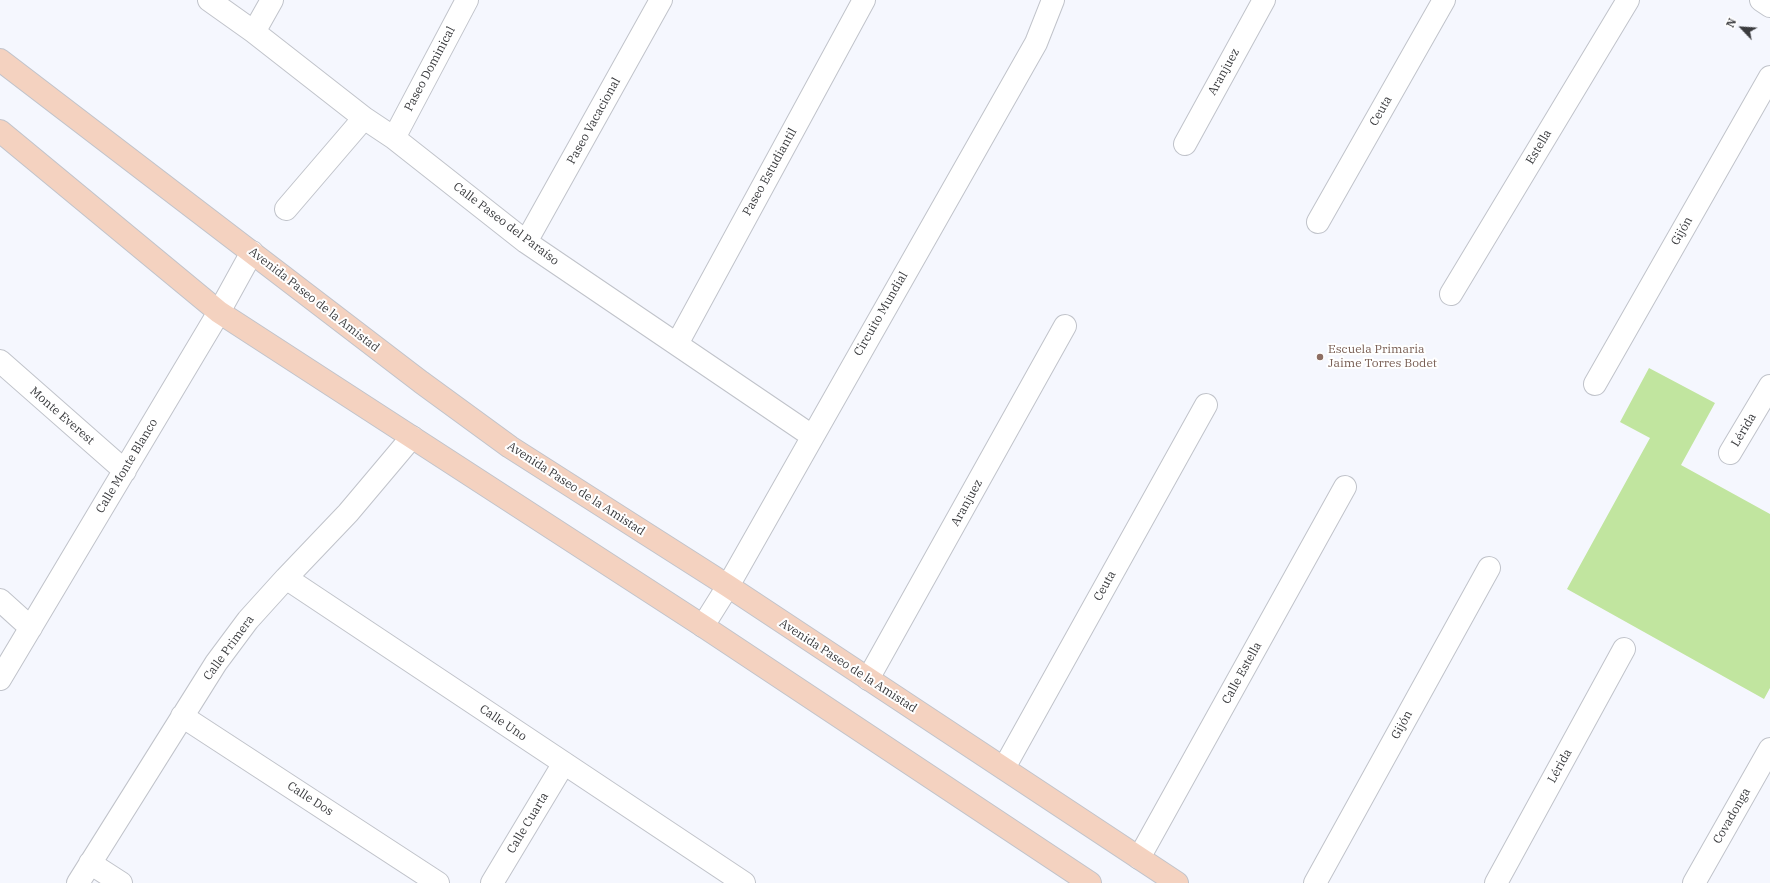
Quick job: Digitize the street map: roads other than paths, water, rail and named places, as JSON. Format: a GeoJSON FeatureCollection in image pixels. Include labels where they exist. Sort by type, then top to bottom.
{"type":"FeatureCollection","features":[{"type":"Feature","properties":{"kind":"street","name":"Calle Paseo del Paraíso"},"geometry":{"type":"LineString","coordinates":[[209,0],[254,32],[364,118],[394,138],[526,242],[812,436]]}},
{"type":"Feature","properties":{"kind":"street"},"geometry":{"type":"LineString","coordinates":[[254,32],[272,0]]}},
{"type":"Feature","properties":{"kind":"street","name":"Paseo Dominical"},"geometry":{"type":"LineString","coordinates":[[394,138],[467,0]]}},
{"type":"Feature","properties":{"kind":"street","name":"Paseo Vacacional"},"geometry":{"type":"LineString","coordinates":[[526,242],[661,0]]}},
{"type":"Feature","properties":{"kind":"street","name":"Paseo Estudiantil"},"geometry":{"type":"LineString","coordinates":[[677,344],[864,0]]}},
{"type":"Feature","properties":{"kind":"street","name":"Circuito Mundial"},"geometry":{"type":"LineString","coordinates":[[703,626],[728,586],[1036,43],[1053,0]]}},
{"type":"Feature","properties":{"kind":"street","name":"Aranjuez"},"geometry":{"type":"LineString","coordinates":[[1185,144],[1264,0]]}},
{"type":"Feature","properties":{"kind":"street","name":"Ceuta"},"geometry":{"type":"LineString","coordinates":[[1318,222],[1444,0]]}},
{"type":"Feature","properties":{"kind":"street","name":"Estella"},"geometry":{"type":"LineString","coordinates":[[1451,294],[1628,0]]}},
{"type":"Feature","properties":{"kind":"street"},"geometry":{"type":"LineString","coordinates":[[1761,0],[1770,6]]}},
{"type":"Feature","properties":{"kind":"street","name":"Avenida Paseo de la Amistad"},"geometry":{"type":"LineString","coordinates":[[0,60],[421,382],[510,447],[728,586],[1177,883]]}},
{"type":"Feature","properties":{"kind":"street","name":"Gijón"},"geometry":{"type":"LineString","coordinates":[[1595,384],[1770,78]]}},
{"type":"Feature","properties":{"kind":"street"},"geometry":{"type":"LineString","coordinates":[[286,208],[364,118]]}},
{"type":"Feature","properties":{"kind":"street"},"geometry":{"type":"LineString","coordinates":[[0,132],[219,312],[703,626],[1090,883]]}},
{"type":"Feature","properties":{"kind":"street","name":"Calle Monte Blanco"},"geometry":{"type":"LineString","coordinates":[[0,679],[219,312],[252,252]]}},
{"type":"Feature","properties":{"kind":"street","name":"Aranjuez"},"geometry":{"type":"LineString","coordinates":[[868,679],[1065,326]]}},
{"type":"Feature","properties":{"kind":"street","name":"Monte Everest"},"geometry":{"type":"LineString","coordinates":[[0,361],[125,471]]}},
{"type":"Feature","properties":{"kind":"street","name":"Lérida"},"geometry":{"type":"LineString","coordinates":[[1730,453],[1770,386]]}},
{"type":"Feature","properties":{"kind":"street","name":"Ceuta"},"geometry":{"type":"LineString","coordinates":[[1004,768],[1206,405]]}},
{"type":"Feature","properties":{"kind":"street","name":"Calle Primera"},"geometry":{"type":"LineString","coordinates":[[78,883],[216,663],[248,620],[348,513],[412,437]]}},
{"type":"Feature","properties":{"kind":"street","name":"Calle Estella"},"geometry":{"type":"LineString","coordinates":[[1139,858],[1345,487]]}},
{"type":"Feature","properties":{"kind":"street","name":"Gijón"},"geometry":{"type":"LineString","coordinates":[[1315,883],[1489,568]]}},
{"type":"Feature","properties":{"kind":"street","name":"Calle Uno"},"geometry":{"type":"LineString","coordinates":[[286,578],[564,763],[716,875],[744,883]]}},
{"type":"Feature","properties":{"kind":"street"},"geometry":{"type":"LineString","coordinates":[[0,600],[31,628]]}},
{"type":"Feature","properties":{"kind":"street","name":"Lérida"},"geometry":{"type":"LineString","coordinates":[[1496,883],[1624,650]]}},
{"type":"Feature","properties":{"kind":"street","name":"Calle Dos"},"geometry":{"type":"LineString","coordinates":[[182,716],[438,883]]}},
{"type":"Feature","properties":{"kind":"street","name":"Covadonga"},"geometry":{"type":"LineString","coordinates":[[1694,883],[1770,749]]}},
{"type":"Feature","properties":{"kind":"street","name":"Calle Cuarta"},"geometry":{"type":"LineString","coordinates":[[492,883],[564,763]]}},
{"type":"Feature","properties":{"kind":"street"},"geometry":{"type":"LineString","coordinates":[[90,864],[121,883]]}},
{"type":"Feature","properties":{"kind":"place","name":"Escuela Primaria Jaime Torres Bodet"},"geometry":{"type":"Point","coordinates":[1320,357]}}]}
